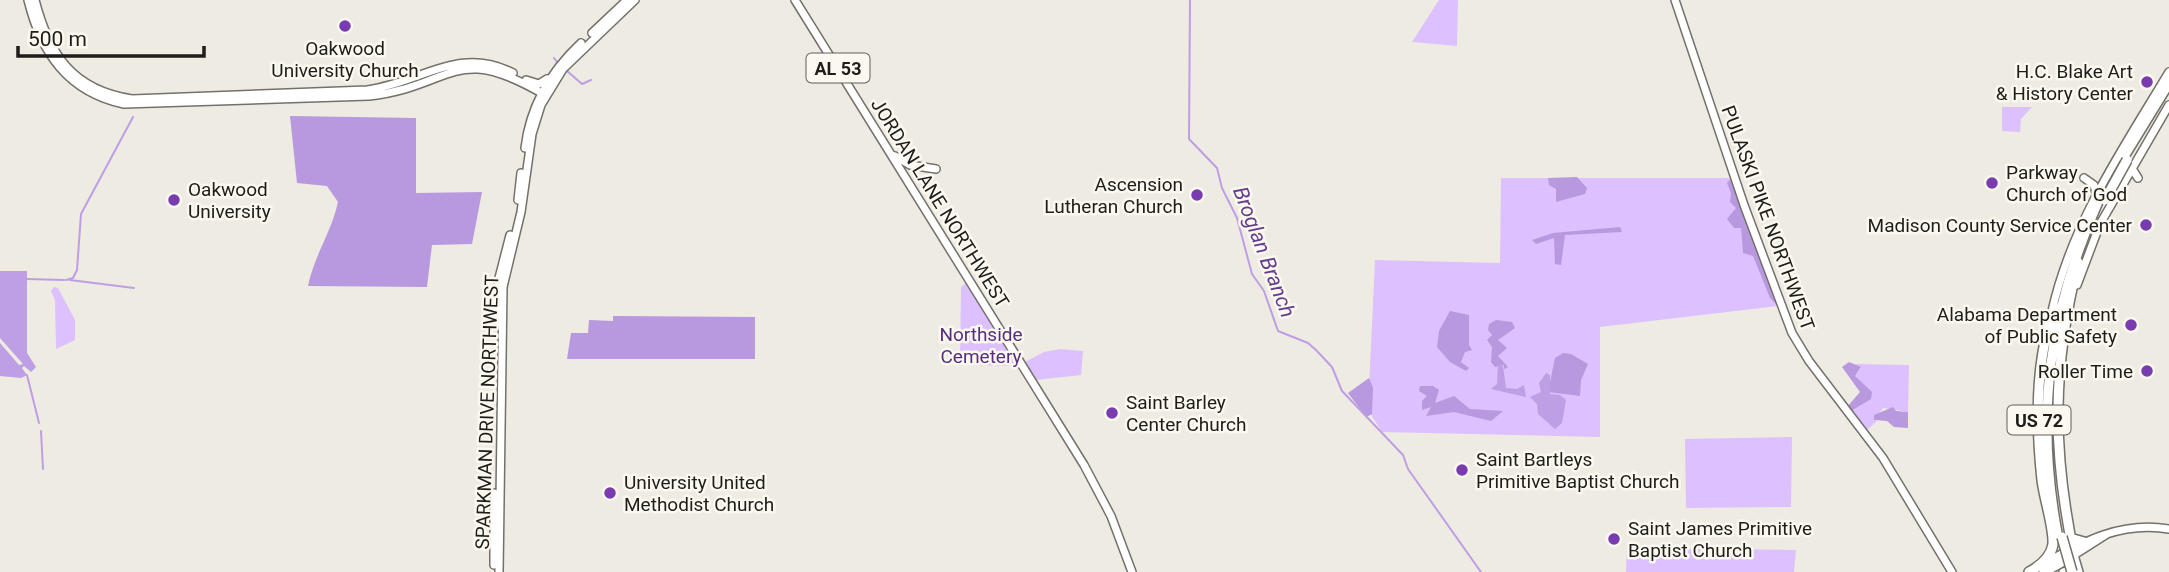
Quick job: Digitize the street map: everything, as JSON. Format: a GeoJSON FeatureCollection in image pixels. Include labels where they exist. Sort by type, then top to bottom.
{"type":"FeatureCollection","features":[{"type":"Feature","properties":{"kind":"highway","name":"US 72"},"geometry":{"type":"LineString","coordinates":[[2127,160],[2169,83]]}},
{"type":"Feature","properties":{"kind":"highway","name":"US 72"},"geometry":{"type":"LineString","coordinates":[[2068,566],[2042,473],[2040,397],[2050,319],[2103,198],[2169,92]]}},
{"type":"Feature","properties":{"kind":"highway","name":"US 72"},"geometry":{"type":"LineString","coordinates":[[2061,539],[2057,463],[2058,380],[2078,262],[2103,198]]}},
{"type":"Feature","properties":{"kind":"highway"},"geometry":{"type":"LineString","coordinates":[[2054,504],[2050,441],[2052,379],[2063,310],[2078,262]]}},
{"type":"Feature","properties":{"kind":"highway"},"geometry":{"type":"LineString","coordinates":[[2029,572],[2068,566],[2054,504],[2046,449],[2047,384],[2057,320],[2069,273]]}},
{"type":"Feature","properties":{"kind":"highway"},"geometry":{"type":"LineString","coordinates":[[2054,504],[2057,463]]}},
{"type":"Feature","properties":{"kind":"highway"},"geometry":{"type":"LineString","coordinates":[[2042,473],[2054,504]]}},
{"type":"Feature","properties":{"kind":"highway"},"geometry":{"type":"LineString","coordinates":[[2061,539],[2085,545]]}},
{"type":"Feature","properties":{"kind":"highway"},"geometry":{"type":"LineString","coordinates":[[2044,570],[2061,539]]}},
{"type":"Feature","properties":{"kind":"main road"},"geometry":{"type":"LineString","coordinates":[[28,0],[41,42],[59,69],[78,86],[96,96],[135,105],[369,96],[393,92],[442,74],[468,68],[497,71],[527,83],[539,83],[550,77]]}},
{"type":"Feature","properties":{"kind":"main road"},"geometry":{"type":"LineString","coordinates":[[35,0],[51,48],[77,77],[114,96],[161,99],[378,89],[447,65],[470,61],[492,64],[545,92]]}},
{"type":"Feature","properties":{"kind":"main road","name":"SPARKMAN DRIVE NORTHWEST"},"geometry":{"type":"LineString","coordinates":[[497,572],[503,287],[521,212],[532,134],[550,77],[570,53],[627,0]]}},
{"type":"Feature","properties":{"kind":"main road","name":"SPARKMAN DRIVE NORTHWEST"},"geometry":{"type":"LineString","coordinates":[[497,572],[498,289],[517,212],[526,138],[533,113],[545,92],[570,61],[635,0]]}},
{"type":"Feature","properties":{"kind":"main road","name":"JORDAN LANE NORTHWEST"},"geometry":{"type":"LineString","coordinates":[[795,0],[1097,488],[1132,572]]}},
{"type":"Feature","properties":{"kind":"main road","name":"PULASKI PIKE NORTHWEST"},"geometry":{"type":"LineString","coordinates":[[1675,0],[1744,205],[1792,333],[1813,367],[1883,458],[1952,572]]}},
{"type":"Feature","properties":{"kind":"main road"},"geometry":{"type":"LineString","coordinates":[[2127,160],[2169,72]]}},
{"type":"Feature","properties":{"kind":"main road"},"geometry":{"type":"LineString","coordinates":[[527,83],[534,96],[533,113]]}},
{"type":"Feature","properties":{"kind":"main road"},"geometry":{"type":"LineString","coordinates":[[135,105],[160,103],[161,99]]}},
{"type":"Feature","properties":{"kind":"main road"},"geometry":{"type":"LineString","coordinates":[[2127,160],[2169,105]]}},
{"type":"Feature","properties":{"kind":"main road"},"geometry":{"type":"LineString","coordinates":[[887,147],[910,165],[936,169]]}},
{"type":"Feature","properties":{"kind":"main road"},"geometry":{"type":"LineString","coordinates":[[2127,160],[2138,178]]}},
{"type":"Feature","properties":{"kind":"main road"},"geometry":{"type":"LineString","coordinates":[[910,184],[913,173],[920,169]]}},
{"type":"Feature","properties":{"kind":"main road"},"geometry":{"type":"LineString","coordinates":[[2084,178],[2094,185],[2103,198]]}},
{"type":"Feature","properties":{"kind":"main road"},"geometry":{"type":"LineString","coordinates":[[2070,311],[2103,198]]}},
{"type":"Feature","properties":{"kind":"main road"},"geometry":{"type":"LineString","coordinates":[[2050,319],[2067,260],[2103,198]]}},
{"type":"Feature","properties":{"kind":"main road"},"geometry":{"type":"LineString","coordinates":[[2068,566],[2085,545],[2107,534],[2142,527],[2169,529]]}},
{"type":"Feature","properties":{"kind":"main road"},"geometry":{"type":"LineString","coordinates":[[2061,539],[2068,566]]}},
{"type":"Feature","properties":{"kind":"main road"},"geometry":{"type":"LineString","coordinates":[[2068,566],[2085,545]]}},
{"type":"Feature","properties":{"kind":"green space"},"geometry":{"type":"Polygon","coordinates":[[[1439,0],[1458,0],[1457,46],[1412,42],[1439,0]]]}},
{"type":"Feature","properties":{"kind":"green space"},"geometry":{"type":"Polygon","coordinates":[[[2002,107],[2032,107],[2021,119],[2020,132],[2002,131],[2002,107]]]}},
{"type":"Feature","properties":{"kind":"green space"},"geometry":{"type":"Polygon","coordinates":[[[1501,178],[1732,178],[1778,306],[1600,327],[1600,437],[1382,432],[1368,410],[1375,260],[1500,263],[1501,178]]]}},
{"type":"Feature","properties":{"kind":"green space","name":"Northside Cemetery"},"geometry":{"type":"Polygon","coordinates":[[[966,283],[1018,366],[960,365],[961,287],[966,283]]]}},
{"type":"Feature","properties":{"kind":"green space"},"geometry":{"type":"Polygon","coordinates":[[[54,287],[58,288],[75,320],[75,340],[56,349],[55,300],[51,291],[54,287]]]}},
{"type":"Feature","properties":{"kind":"green space"},"geometry":{"type":"Polygon","coordinates":[[[1060,349],[1083,351],[1081,375],[1035,380],[1023,363],[1044,352],[1060,349]]]}},
{"type":"Feature","properties":{"kind":"green space"},"geometry":{"type":"Polygon","coordinates":[[[1855,364],[1909,365],[1908,412],[1883,408],[1874,420],[1877,421],[1867,430],[1851,411],[1871,398],[1855,376],[1861,368],[1855,364]]]}},
{"type":"Feature","properties":{"kind":"green space"},"geometry":{"type":"Polygon","coordinates":[[[1792,437],[1791,507],[1686,508],[1685,439],[1792,437]]]}},
{"type":"Feature","properties":{"kind":"green space"},"geometry":{"type":"Polygon","coordinates":[[[1627,548],[1796,550],[1794,572],[1626,572],[1627,548]]]}},
{"type":"Feature","properties":{"kind":"shaded area"},"geometry":{"type":"Polygon","coordinates":[[[290,116],[416,118],[416,193],[482,192],[472,244],[432,245],[427,287],[308,286],[338,202],[327,186],[297,183],[290,116]]]}},
{"type":"Feature","properties":{"kind":"shaded area"},"geometry":{"type":"Polygon","coordinates":[[[1577,177],[1587,188],[1585,194],[1556,202],[1556,189],[1549,185],[1548,178],[1577,177]]]}},
{"type":"Feature","properties":{"kind":"shaded area"},"geometry":{"type":"Polygon","coordinates":[[[1732,178],[1778,306],[1770,298],[1753,256],[1743,253],[1741,228],[1734,228],[1727,219],[1736,208],[1730,202],[1731,193],[1727,183],[1732,178]]]}},
{"type":"Feature","properties":{"kind":"shaded area"},"geometry":{"type":"Polygon","coordinates":[[[1620,227],[1622,232],[1565,235],[1561,265],[1555,264],[1554,238],[1536,244],[1532,240],[1553,233],[1620,227]]]}},
{"type":"Feature","properties":{"kind":"shaded area"},"geometry":{"type":"Polygon","coordinates":[[[0,271],[27,271],[27,353],[36,367],[31,372],[24,366],[22,368],[27,375],[21,378],[0,376],[0,343],[19,365],[23,364],[0,338],[0,271]]]}},
{"type":"Feature","properties":{"kind":"shaded area"},"geometry":{"type":"Polygon","coordinates":[[[1450,311],[1469,315],[1469,345],[1472,350],[1465,352],[1461,362],[1469,368],[1466,371],[1450,362],[1437,347],[1439,331],[1450,311]]]}},
{"type":"Feature","properties":{"kind":"shaded area"},"geometry":{"type":"Polygon","coordinates":[[[613,316],[755,317],[755,359],[567,359],[571,333],[588,333],[589,320],[613,321],[613,316]]]}},
{"type":"Feature","properties":{"kind":"shaded area"},"geometry":{"type":"Polygon","coordinates":[[[1496,320],[1512,322],[1515,328],[1498,340],[1507,348],[1498,356],[1508,367],[1504,369],[1504,365],[1495,367],[1491,362],[1492,347],[1487,340],[1492,335],[1488,330],[1489,324],[1496,320]]]}},
{"type":"Feature","properties":{"kind":"shaded area"},"geometry":{"type":"Polygon","coordinates":[[[1563,353],[1571,354],[1588,364],[1581,380],[1580,396],[1548,392],[1555,358],[1563,353]]]}},
{"type":"Feature","properties":{"kind":"shaded area"},"geometry":{"type":"Polygon","coordinates":[[[1849,362],[1861,367],[1855,376],[1872,392],[1871,399],[1851,411],[1848,406],[1860,392],[1842,367],[1849,362]]]}},
{"type":"Feature","properties":{"kind":"shaded area"},"geometry":{"type":"Polygon","coordinates":[[[1498,365],[1503,366],[1506,388],[1517,389],[1524,385],[1526,397],[1491,389],[1497,384],[1498,365]]]}},
{"type":"Feature","properties":{"kind":"shaded area"},"geometry":{"type":"Polygon","coordinates":[[[1546,373],[1550,375],[1550,394],[1560,395],[1566,400],[1562,423],[1555,429],[1538,414],[1537,404],[1530,397],[1541,392],[1539,383],[1546,373]]]}},
{"type":"Feature","properties":{"kind":"shaded area"},"geometry":{"type":"Polygon","coordinates":[[[1369,378],[1373,388],[1372,414],[1366,417],[1348,393],[1369,378]]]}},
{"type":"Feature","properties":{"kind":"shaded area"},"geometry":{"type":"Polygon","coordinates":[[[1420,386],[1433,386],[1439,390],[1435,403],[1454,396],[1470,409],[1503,411],[1491,421],[1454,412],[1426,416],[1431,407],[1422,410],[1422,401],[1427,396],[1419,391],[1420,386]]]}},
{"type":"Feature","properties":{"kind":"shaded area"},"geometry":{"type":"Polygon","coordinates":[[[1893,407],[1896,411],[1908,412],[1908,428],[1894,427],[1887,421],[1874,420],[1874,415],[1893,407]]]}},
{"type":"Feature","properties":{"kind":"waterway","name":"Broglan Branch"},"geometry":{"type":"LineString","coordinates":[[1190,0],[1189,139],[1217,168],[1222,188],[1237,218],[1252,274],[1264,291],[1278,331],[1308,343],[1332,367],[1342,391],[1403,455],[1408,469],[1481,572]]}},
{"type":"Feature","properties":{"kind":"waterway"},"geometry":{"type":"LineString","coordinates":[[554,58],[557,62]]}},
{"type":"Feature","properties":{"kind":"waterway"},"geometry":{"type":"LineString","coordinates":[[567,71],[582,84],[591,80]]}},
{"type":"Feature","properties":{"kind":"waterway"},"geometry":{"type":"LineString","coordinates":[[66,280],[73,278],[77,270],[81,214],[133,117]]}},
{"type":"Feature","properties":{"kind":"waterway"},"geometry":{"type":"LineString","coordinates":[[27,279],[64,280]]}},
{"type":"Feature","properties":{"kind":"waterway"},"geometry":{"type":"LineString","coordinates":[[70,280],[134,288]]}},
{"type":"Feature","properties":{"kind":"waterway"},"geometry":{"type":"LineString","coordinates":[[27,375],[39,423]]}},
{"type":"Feature","properties":{"kind":"waterway"},"geometry":{"type":"LineString","coordinates":[[41,431],[43,469]]}},
{"type":"Feature","properties":{"kind":"place","name":"Oakwood University Church"},"geometry":{"type":"Point","coordinates":[345,26]}},
{"type":"Feature","properties":{"kind":"place","name":"H.C. Blake Art & History Center"},"geometry":{"type":"Point","coordinates":[2147,82]}},
{"type":"Feature","properties":{"kind":"place","name":"Parkway Church of God"},"geometry":{"type":"Point","coordinates":[1992,183]}},
{"type":"Feature","properties":{"kind":"place","name":"Ascension Lutheran Church"},"geometry":{"type":"Point","coordinates":[1197,195]}},
{"type":"Feature","properties":{"kind":"place","name":"Oakwood University"},"geometry":{"type":"Point","coordinates":[174,200]}},
{"type":"Feature","properties":{"kind":"place","name":"Madison County Service Center"},"geometry":{"type":"Point","coordinates":[2146,225]}},
{"type":"Feature","properties":{"kind":"place","name":"Alabama Department of Public Safety"},"geometry":{"type":"Point","coordinates":[2131,325]}},
{"type":"Feature","properties":{"kind":"place","name":"Roller Time"},"geometry":{"type":"Point","coordinates":[2147,371]}},
{"type":"Feature","properties":{"kind":"place","name":"Saint Barley Center Church"},"geometry":{"type":"Point","coordinates":[1112,413]}},
{"type":"Feature","properties":{"kind":"place","name":"Saint Bartleys Primitive Baptist Church"},"geometry":{"type":"Point","coordinates":[1462,470]}},
{"type":"Feature","properties":{"kind":"place","name":"University United Methodist Church"},"geometry":{"type":"Point","coordinates":[610,493]}},
{"type":"Feature","properties":{"kind":"place","name":"Saint James Primitive Baptist Church"},"geometry":{"type":"Point","coordinates":[1614,539]}}]}
